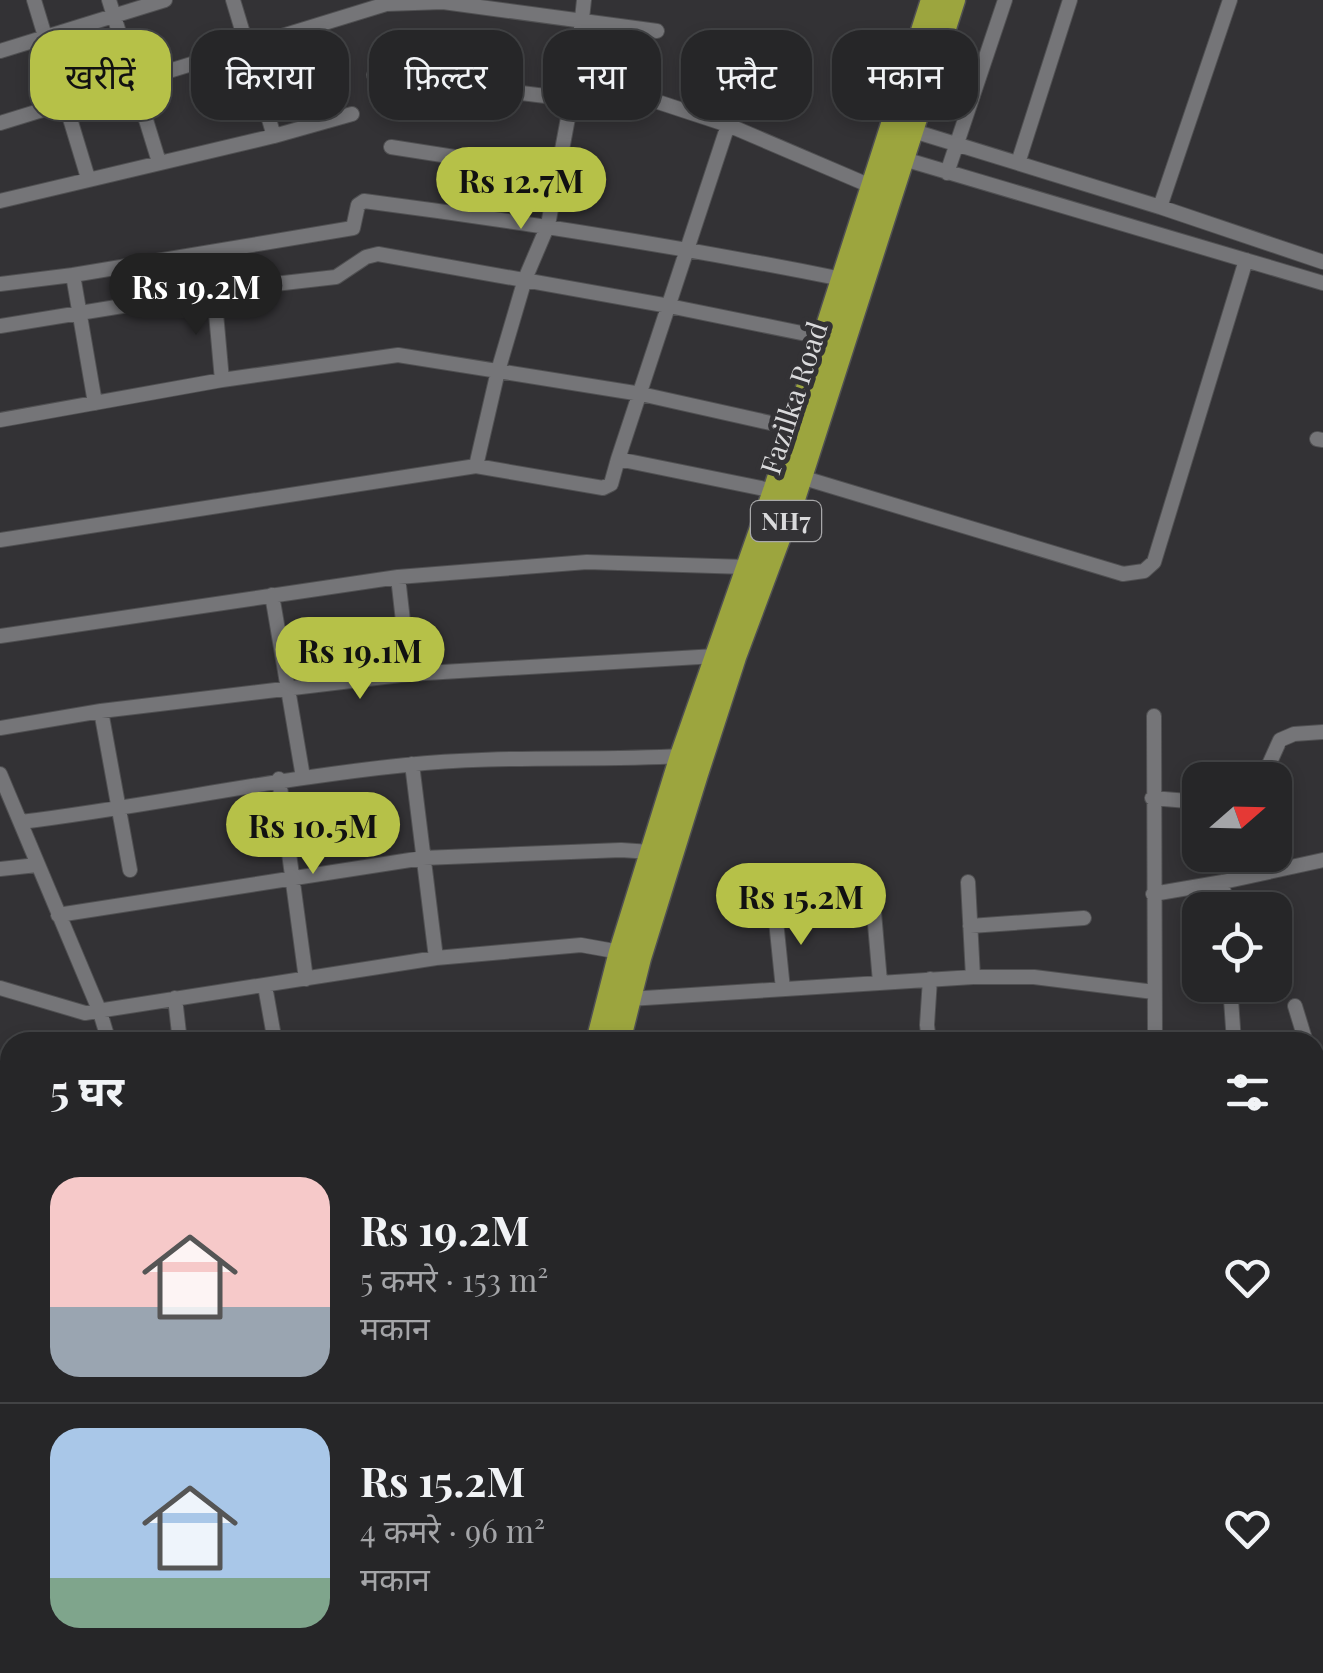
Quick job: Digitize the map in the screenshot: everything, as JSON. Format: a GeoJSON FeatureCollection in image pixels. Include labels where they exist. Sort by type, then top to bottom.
{"type":"FeatureCollection","features":[{"type":"Feature","properties":{"kind":"highway","name":"Fazilka Road"},"geometry":{"type":"LineString","coordinates":[[621,1032],[787,484],[902,127],[932,0]]}},
{"type":"Feature","properties":{"kind":"highway","name":"Fazilka Road"},"geometry":{"type":"LineString","coordinates":[[902,127],[954,0]]}},
{"type":"Feature","properties":{"kind":"highway","name":"Fazilka Road"},"geometry":{"type":"LineString","coordinates":[[599,1032],[681,756],[746,568],[787,484],[794,428],[821,338],[873,188],[893,156]]}},
{"type":"Feature","properties":{"kind":"street"},"geometry":{"type":"LineString","coordinates":[[34,0],[44,30]]}},
{"type":"Feature","properties":{"kind":"street"},"geometry":{"type":"LineString","coordinates":[[109,0],[118,30]]}},
{"type":"Feature","properties":{"kind":"street"},"geometry":{"type":"LineString","coordinates":[[71,30],[165,0]]}},
{"type":"Feature","properties":{"kind":"street"},"geometry":{"type":"LineString","coordinates":[[233,0],[242,30]]}},
{"type":"Feature","properties":{"kind":"street"},"geometry":{"type":"LineString","coordinates":[[580,30],[584,0]]}},
{"type":"Feature","properties":{"kind":"street"},"geometry":{"type":"LineString","coordinates":[[947,173],[1005,0]]}},
{"type":"Feature","properties":{"kind":"street"},"geometry":{"type":"LineString","coordinates":[[1018,164],[1070,0]]}},
{"type":"Feature","properties":{"kind":"street"},"geometry":{"type":"LineString","coordinates":[[1160,207],[1230,0]]}},
{"type":"Feature","properties":{"kind":"street"},"geometry":{"type":"LineString","coordinates":[[297,30],[370,7],[443,1],[649,30]]}},
{"type":"Feature","properties":{"kind":"street"},"geometry":{"type":"LineString","coordinates":[[0,51],[30,42]]}},
{"type":"Feature","properties":{"kind":"street"},"geometry":{"type":"LineString","coordinates":[[661,103],[728,125],[873,188]]}},
{"type":"Feature","properties":{"kind":"street"},"geometry":{"type":"LineString","coordinates":[[0,123],[30,114]]}},
{"type":"Feature","properties":{"kind":"street"},"geometry":{"type":"LineString","coordinates":[[0,201],[352,114]]}},
{"type":"Feature","properties":{"kind":"street"},"geometry":{"type":"LineString","coordinates":[[72,120],[88,178]]}},
{"type":"Feature","properties":{"kind":"street"},"geometry":{"type":"LineString","coordinates":[[146,120],[159,162]]}},
{"type":"Feature","properties":{"kind":"street"},"geometry":{"type":"LineString","coordinates":[[269,120],[274,136]]}},
{"type":"Feature","properties":{"kind":"street"},"geometry":{"type":"LineString","coordinates":[[476,466],[525,279],[548,225],[566,120]]}},
{"type":"Feature","properties":{"kind":"street"},"geometry":{"type":"LineString","coordinates":[[0,540],[476,466],[602,488],[611,484],[728,125]]}},
{"type":"Feature","properties":{"kind":"street"},"geometry":{"type":"LineString","coordinates":[[902,127],[1323,262]]}},
{"type":"Feature","properties":{"kind":"street"},"geometry":{"type":"LineString","coordinates":[[391,148],[556,174]]}},
{"type":"Feature","properties":{"kind":"street"},"geometry":{"type":"LineString","coordinates":[[893,156],[1323,283]]}},
{"type":"Feature","properties":{"kind":"street"},"geometry":{"type":"LineString","coordinates":[[0,284],[353,228],[358,205],[364,202],[548,225],[842,279]]}},
{"type":"Feature","properties":{"kind":"street"},"geometry":{"type":"LineString","coordinates":[[0,326],[214,291],[336,277],[366,257],[378,254],[669,306],[821,338]]}},
{"type":"Feature","properties":{"kind":"street"},"geometry":{"type":"LineString","coordinates":[[618,459],[787,484],[1123,574],[1144,571],[1154,562],[1246,260]]}},
{"type":"Feature","properties":{"kind":"street"},"geometry":{"type":"LineString","coordinates":[[73,275],[95,403]]}},
{"type":"Feature","properties":{"kind":"street"},"geometry":{"type":"LineString","coordinates":[[214,291],[222,380]]}},
{"type":"Feature","properties":{"kind":"street"},"geometry":{"type":"LineString","coordinates":[[0,420],[222,380],[398,354],[641,394],[794,428]]}},
{"type":"Feature","properties":{"kind":"street"},"geometry":{"type":"LineString","coordinates":[[0,636],[398,576],[587,562],[746,568]]}},
{"type":"Feature","properties":{"kind":"street"},"geometry":{"type":"LineString","coordinates":[[398,576],[408,674]]}},
{"type":"Feature","properties":{"kind":"street"},"geometry":{"type":"LineString","coordinates":[[272,596],[303,777]]}},
{"type":"Feature","properties":{"kind":"street"},"geometry":{"type":"LineString","coordinates":[[0,728],[101,711],[408,674],[716,656]]}},
{"type":"Feature","properties":{"kind":"street"},"geometry":{"type":"LineString","coordinates":[[101,711],[130,870]]}},
{"type":"Feature","properties":{"kind":"street"},"geometry":{"type":"LineString","coordinates":[[1154,716],[1155,1032]]}},
{"type":"Feature","properties":{"kind":"street"},"geometry":{"type":"LineString","coordinates":[[1270,762],[1280,740],[1294,734],[1323,732]]}},
{"type":"Feature","properties":{"kind":"street"},"geometry":{"type":"LineString","coordinates":[[21,822],[120,810],[279,780],[412,764],[681,756]]}},
{"type":"Feature","properties":{"kind":"street"},"geometry":{"type":"LineString","coordinates":[[412,764],[436,958]]}},
{"type":"Feature","properties":{"kind":"street"},"geometry":{"type":"LineString","coordinates":[[0,774],[106,1032]]}},
{"type":"Feature","properties":{"kind":"street"},"geometry":{"type":"LineString","coordinates":[[279,780],[306,979]]}},
{"type":"Feature","properties":{"kind":"street"},"geometry":{"type":"LineString","coordinates":[[1152,798],[1182,800]]}},
{"type":"Feature","properties":{"kind":"street"},"geometry":{"type":"LineString","coordinates":[[58,914],[424,858],[651,852]]}},
{"type":"Feature","properties":{"kind":"street"},"geometry":{"type":"LineString","coordinates":[[1153,894],[1323,860]]}},
{"type":"Feature","properties":{"kind":"street"},"geometry":{"type":"LineString","coordinates":[[0,870],[38,865]]}},
{"type":"Feature","properties":{"kind":"street"},"geometry":{"type":"LineString","coordinates":[[968,882],[973,978]]}},
{"type":"Feature","properties":{"kind":"street"},"geometry":{"type":"LineString","coordinates":[[1222,882],[1223,892]]}},
{"type":"Feature","properties":{"kind":"street"},"geometry":{"type":"LineString","coordinates":[[872,888],[880,982]]}},
{"type":"Feature","properties":{"kind":"street"},"geometry":{"type":"LineString","coordinates":[[775,911],[783,989]]}},
{"type":"Feature","properties":{"kind":"street"},"geometry":{"type":"LineString","coordinates":[[970,926],[1084,918]]}},
{"type":"Feature","properties":{"kind":"street"},"geometry":{"type":"LineString","coordinates":[[0,988],[72,1010],[100,1012],[436,958],[580,944],[620,952]]}},
{"type":"Feature","properties":{"kind":"street"},"geometry":{"type":"LineString","coordinates":[[629,999],[880,982],[1034,977],[1154,992]]}},
{"type":"Feature","properties":{"kind":"street"},"geometry":{"type":"LineString","coordinates":[[928,1032],[930,980]]}},
{"type":"Feature","properties":{"kind":"street"},"geometry":{"type":"LineString","coordinates":[[265,986],[274,1032]]}},
{"type":"Feature","properties":{"kind":"street"},"geometry":{"type":"LineString","coordinates":[[175,998],[179,1032]]}},
{"type":"Feature","properties":{"kind":"street"},"geometry":{"type":"LineString","coordinates":[[1231,1002],[1233,1032]]}},
{"type":"Feature","properties":{"kind":"street"},"geometry":{"type":"LineString","coordinates":[[1295,1006],[1303,1032]]}}]}
